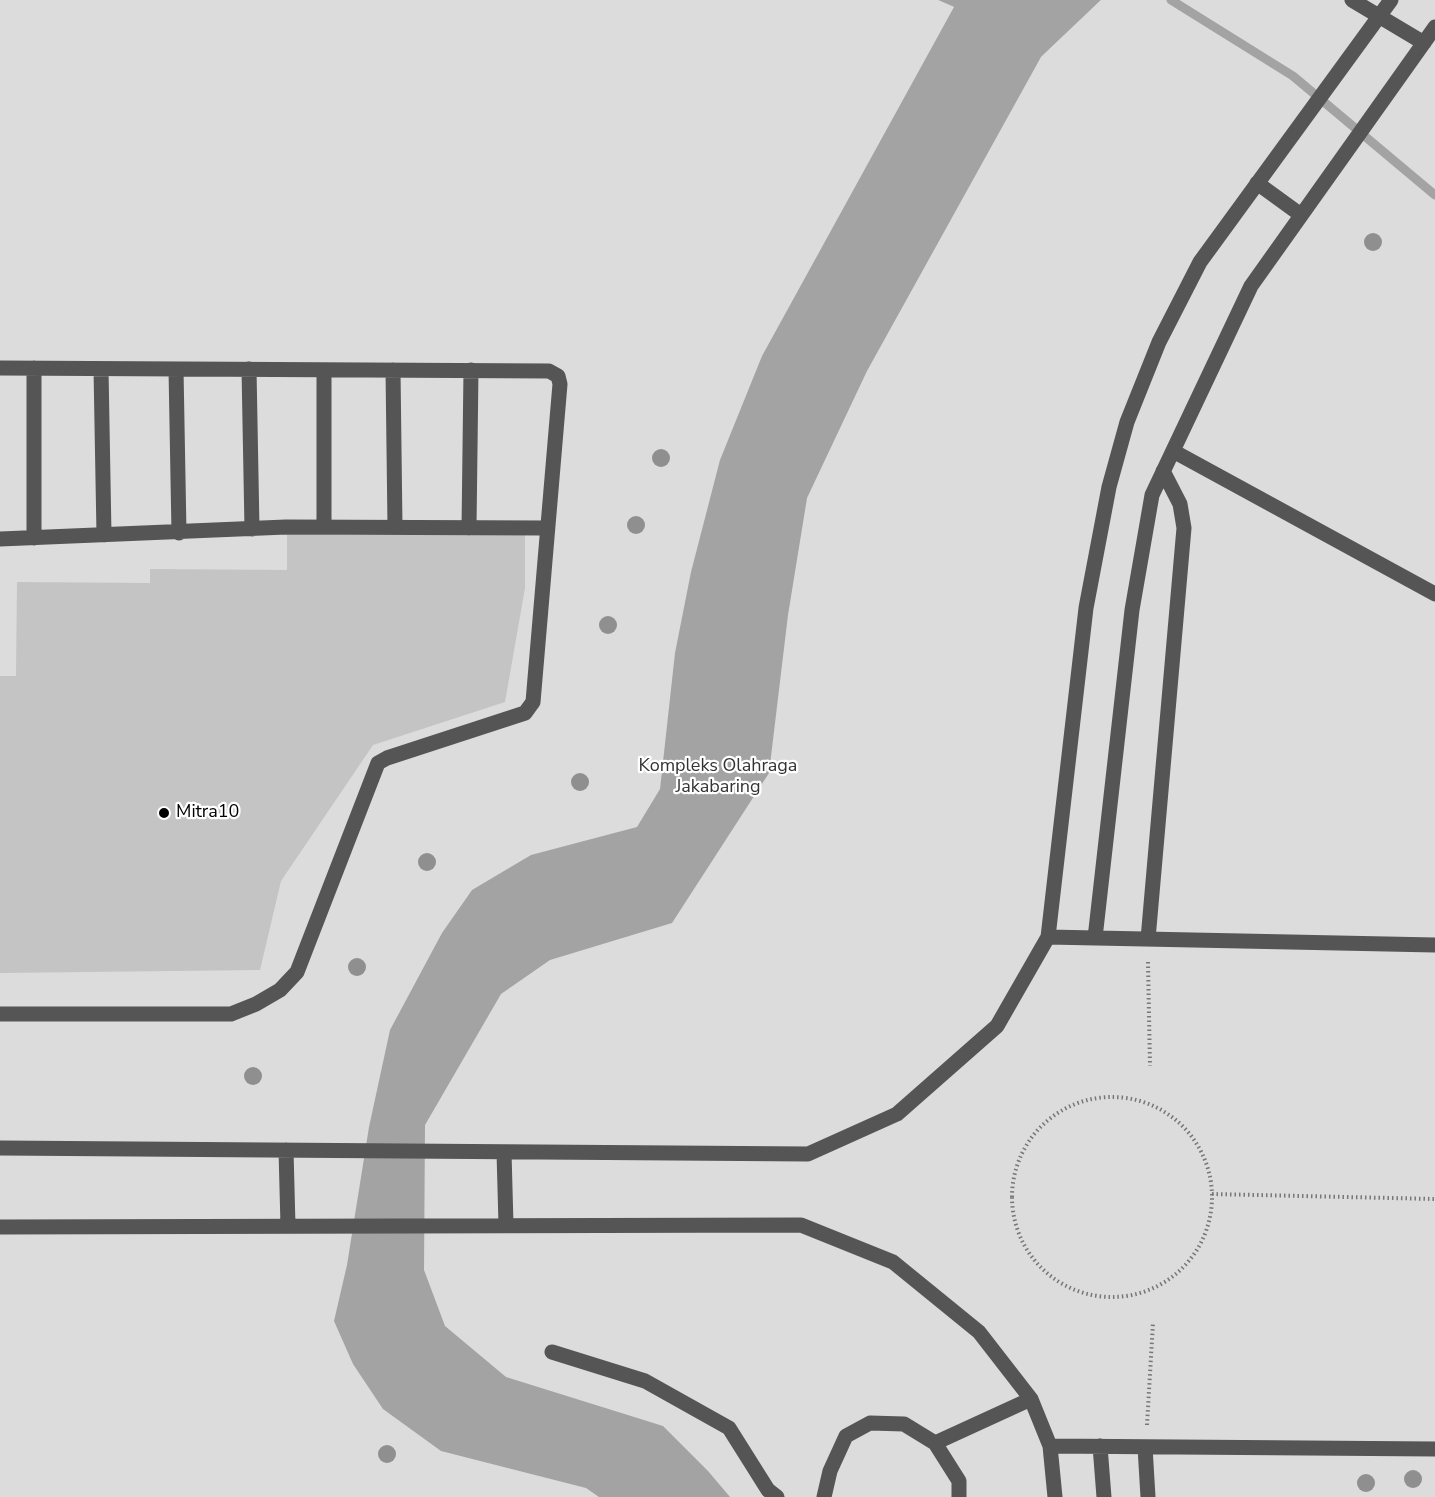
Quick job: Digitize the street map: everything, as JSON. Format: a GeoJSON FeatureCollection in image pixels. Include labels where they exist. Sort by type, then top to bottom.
{"type":"FeatureCollection","features":[{"type":"Feature","properties":{"kind":"street"},"geometry":{"type":"LineString","coordinates":[[1352,0],[1424,43]]}},
{"type":"Feature","properties":{"kind":"street"},"geometry":{"type":"LineString","coordinates":[[0,1148],[808,1154],[897,1114],[997,1026],[1048,937],[1086,608],[1109,487],[1126,422],[1159,342],[1200,262],[1391,0]]}},
{"type":"Feature","properties":{"kind":"street"},"geometry":{"type":"LineString","coordinates":[[1095,938],[1132,610],[1152,495],[1251,286],[1435,27]]}},
{"type":"Feature","properties":{"kind":"street"},"geometry":{"type":"LineString","coordinates":[[1257,183],[1301,215]]}},
{"type":"Feature","properties":{"kind":"street"},"geometry":{"type":"LineString","coordinates":[[0,368],[549,371],[558,376],[559,398],[546,528],[533,702],[525,713],[387,758],[378,763],[297,972],[280,990],[256,1004],[231,1014],[0,1014]]}},
{"type":"Feature","properties":{"kind":"street"},"geometry":{"type":"LineString","coordinates":[[34,368],[34,538]]}},
{"type":"Feature","properties":{"kind":"street"},"geometry":{"type":"LineString","coordinates":[[101,369],[104,535]]}},
{"type":"Feature","properties":{"kind":"street"},"geometry":{"type":"LineString","coordinates":[[176,369],[179,533]]}},
{"type":"Feature","properties":{"kind":"street"},"geometry":{"type":"LineString","coordinates":[[249,369],[252,529]]}},
{"type":"Feature","properties":{"kind":"street"},"geometry":{"type":"LineString","coordinates":[[324,370],[324,527]]}},
{"type":"Feature","properties":{"kind":"street"},"geometry":{"type":"LineString","coordinates":[[393,370],[395,527]]}},
{"type":"Feature","properties":{"kind":"street"},"geometry":{"type":"LineString","coordinates":[[469,528],[471,370]]}},
{"type":"Feature","properties":{"kind":"street"},"geometry":{"type":"LineString","coordinates":[[1173,451],[1435,594]]}},
{"type":"Feature","properties":{"kind":"street"},"geometry":{"type":"LineString","coordinates":[[1148,939],[1184,528],[1180,504],[1163,471]]}},
{"type":"Feature","properties":{"kind":"street"},"geometry":{"type":"LineString","coordinates":[[0,539],[324,527],[546,528]]}},
{"type":"Feature","properties":{"kind":"street"},"geometry":{"type":"LineString","coordinates":[[1048,937],[1435,945]]}},
{"type":"Feature","properties":{"kind":"street"},"geometry":{"type":"LineString","coordinates":[[286,1150],[288,1226]]}},
{"type":"Feature","properties":{"kind":"street"},"geometry":{"type":"LineString","coordinates":[[504,1152],[506,1226]]}},
{"type":"Feature","properties":{"kind":"street"},"geometry":{"type":"LineString","coordinates":[[0,1227],[801,1225],[893,1262],[979,1332],[1031,1399],[1050,1446],[1055,1497]]}},
{"type":"Feature","properties":{"kind":"street"},"geometry":{"type":"LineString","coordinates":[[552,1352],[645,1381],[729,1428],[768,1490],[777,1497]]}},
{"type":"Feature","properties":{"kind":"street"},"geometry":{"type":"LineString","coordinates":[[935,1443],[1031,1399]]}},
{"type":"Feature","properties":{"kind":"street"},"geometry":{"type":"LineString","coordinates":[[824,1497],[830,1471],[846,1436],[870,1423],[904,1424],[935,1443],[959,1481],[958,1497]]}},
{"type":"Feature","properties":{"kind":"street"},"geometry":{"type":"LineString","coordinates":[[1050,1446],[1435,1449]]}},
{"type":"Feature","properties":{"kind":"street"},"geometry":{"type":"LineString","coordinates":[[1100,1446],[1104,1497]]}},
{"type":"Feature","properties":{"kind":"street"},"geometry":{"type":"LineString","coordinates":[[1145,1447],[1148,1497]]}},
{"type":"Feature","properties":{"kind":"path"},"geometry":{"type":"LineString","coordinates":[[1148,939],[1150,1066]]}},
{"type":"Feature","properties":{"kind":"path"},"geometry":{"type":"LineString","coordinates":[[1114,1097],[1146,1103],[1174,1119],[1194,1140],[1203,1157],[1212,1194],[1209,1222],[1197,1250],[1179,1271],[1152,1289],[1120,1297],[1087,1294],[1058,1281],[1033,1260],[1017,1232],[1011,1200],[1016,1168],[1030,1139],[1053,1116],[1072,1106],[1082,1101],[1114,1097]]}},
{"type":"Feature","properties":{"kind":"path"},"geometry":{"type":"LineString","coordinates":[[1212,1194],[1435,1199]]}},
{"type":"Feature","properties":{"kind":"path"},"geometry":{"type":"LineString","coordinates":[[1145,1447],[1153,1323]]}},
{"type":"Feature","properties":{"kind":"green space","name":"Kompleks Olahraga Jakabaring"},"geometry":{"type":"Polygon","coordinates":[[[0,0],[938,0],[1041,57],[1101,0],[1435,0],[1435,1497],[0,1497],[0,0]]]}},
{"type":"Feature","properties":{"kind":"shaded area"},"geometry":{"type":"Polygon","coordinates":[[[938,0],[1101,0],[1041,57],[867,371],[807,498],[788,615],[769,773],[672,923],[550,960],[501,994],[425,1125],[424,1270],[445,1326],[506,1377],[663,1426],[708,1471],[730,1497],[599,1497],[586,1488],[441,1451],[383,1409],[353,1364],[334,1321],[347,1265],[369,1127],[390,1030],[442,933],[472,890],[531,855],[637,827],[660,789],[675,653],[691,572],[720,460],[762,356],[954,7],[938,0]]]}},
{"type":"Feature","properties":{"kind":"building","name":"Mitra10"},"geometry":{"type":"Polygon","coordinates":[[[287,535],[525,535],[525,588],[505,702],[373,745],[281,881],[260,970],[0,973],[0,676],[16,676],[17,582],[150,583],[150,569],[287,570],[287,535]]]}},
{"type":"Feature","properties":{"kind":"waterway"},"geometry":{"type":"LineString","coordinates":[[1171,0],[1293,76],[1435,195]]}},
{"type":"Feature","properties":{"kind":"place","name":"Mitra10"},"geometry":{"type":"Point","coordinates":[164,813]}}]}
